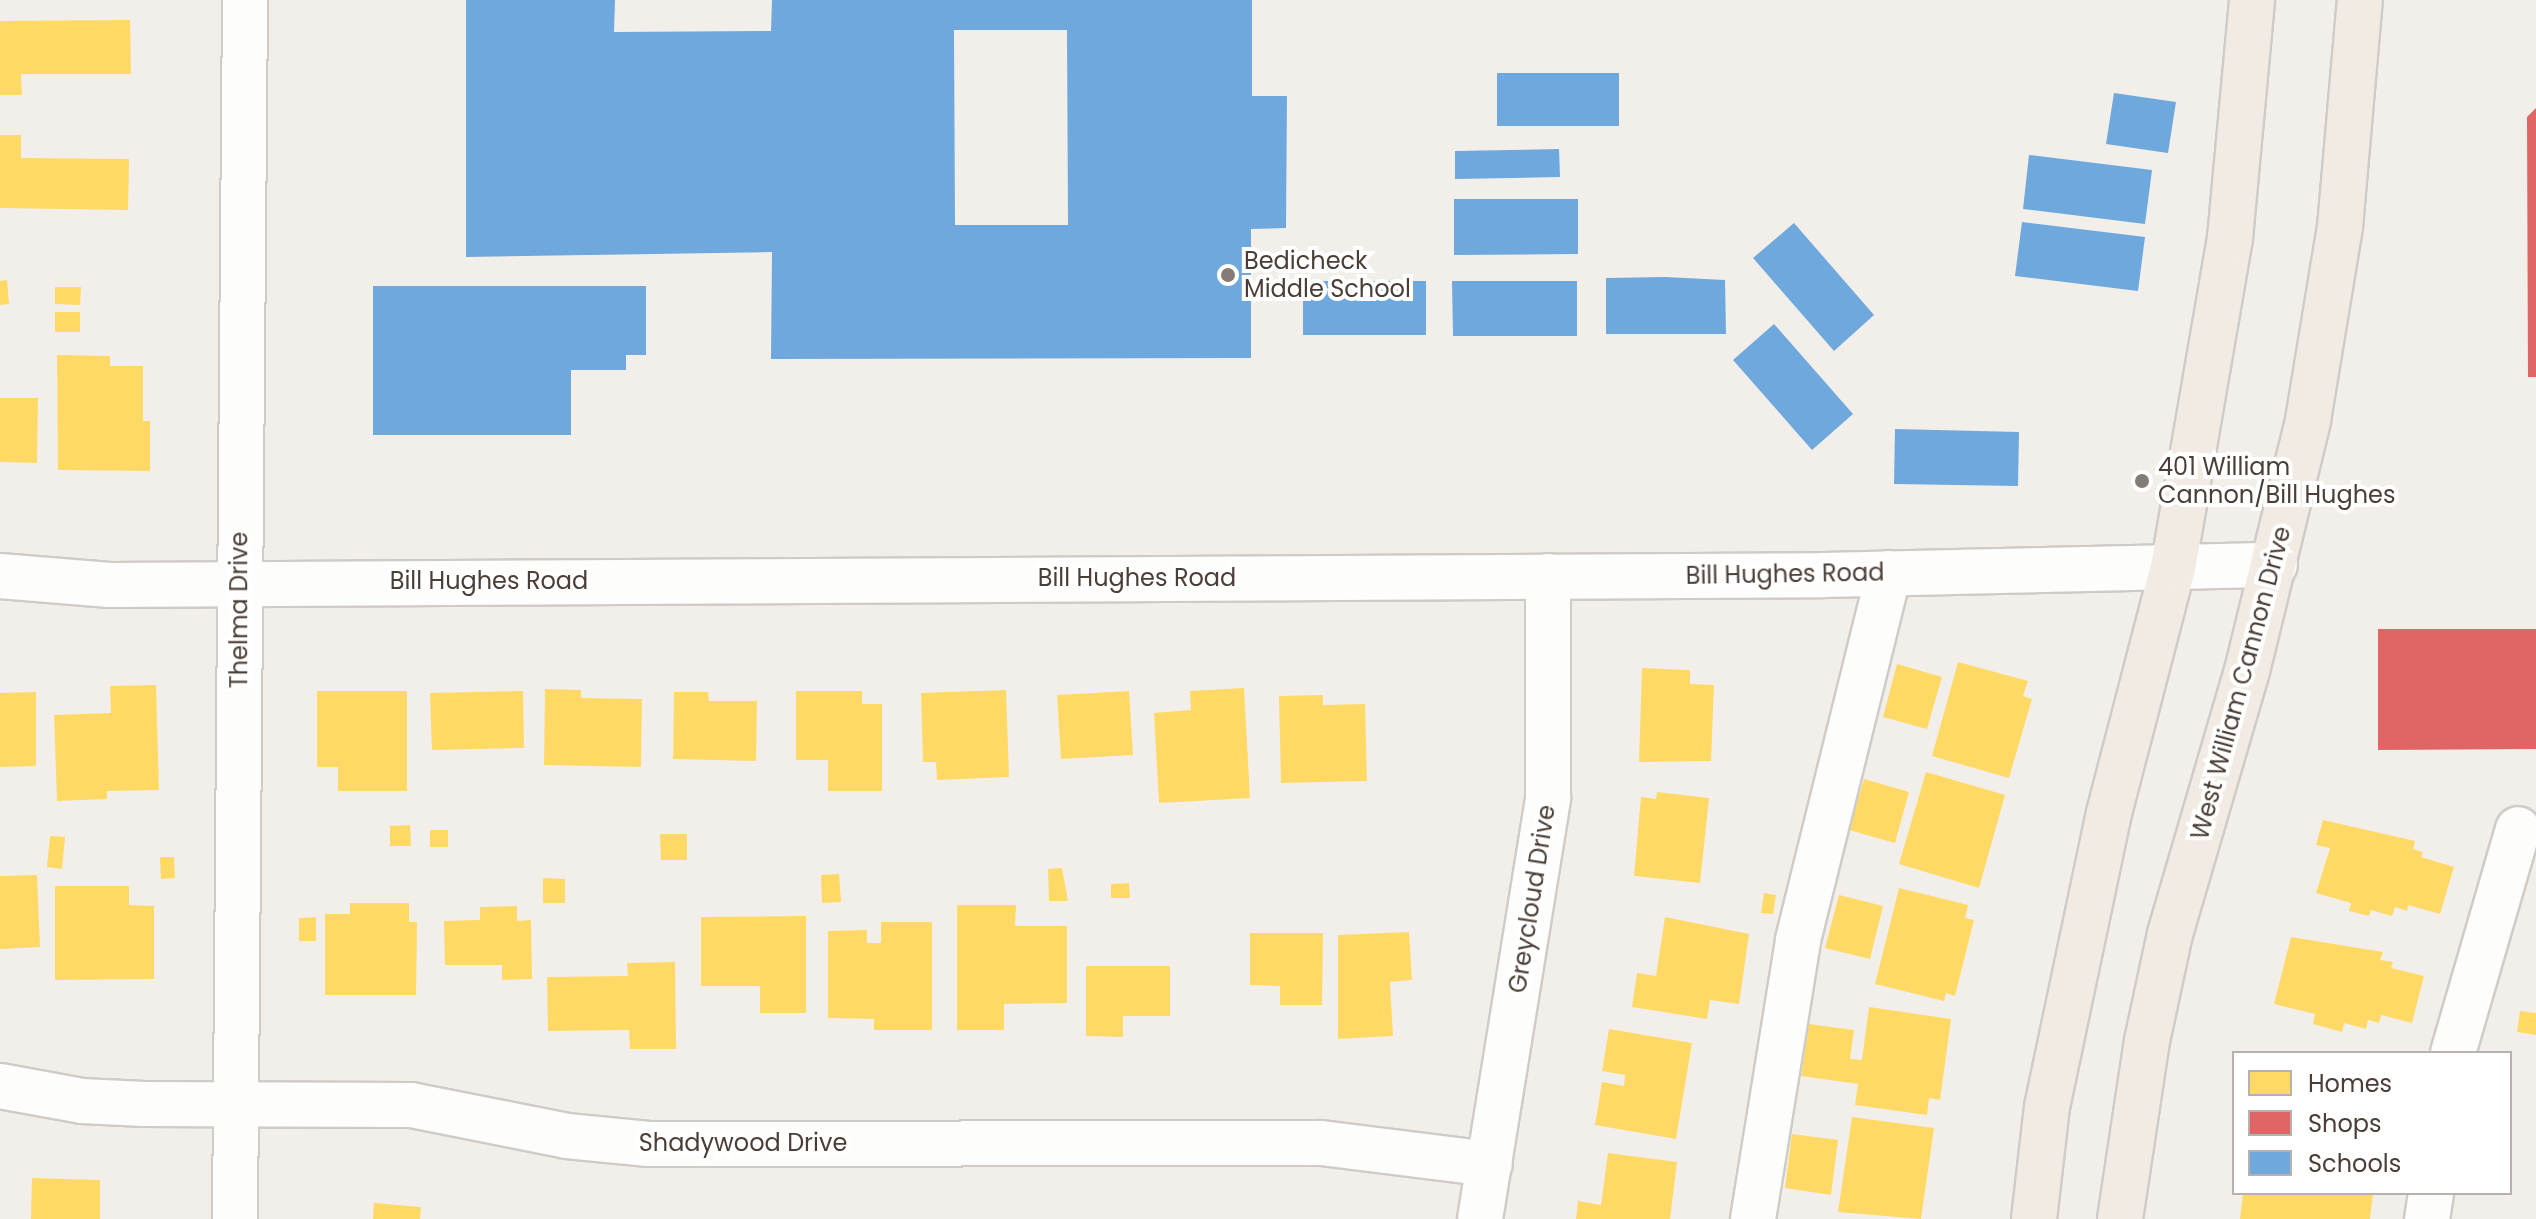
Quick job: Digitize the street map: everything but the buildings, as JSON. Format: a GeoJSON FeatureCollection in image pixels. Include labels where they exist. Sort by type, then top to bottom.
{"type":"FeatureCollection","features":[{"type":"Feature","properties":{"kind":"main road"},"geometry":{"type":"LineString","coordinates":[[2034,1219],[2047,1107],[2105,828],[2173,568],[2230,238],[2252,0]]}},
{"type":"Feature","properties":{"kind":"main road","name":"West William Cannon Drive"},"geometry":{"type":"LineString","coordinates":[[2120,1219],[2144,1055],[2170,934],[2275,565],[2332,288],[2352,128],[2360,0]]}},
{"type":"Feature","properties":{"kind":"street","name":"Thelma Drive"},"geometry":{"type":"LineString","coordinates":[[235,1219],[239,1101],[238,582],[245,0]]}},
{"type":"Feature","properties":{"kind":"street","name":"Bill Hughes Road"},"geometry":{"type":"LineString","coordinates":[[0,576],[110,585],[1889,573],[2275,565]]}},
{"type":"Feature","properties":{"kind":"street"},"geometry":{"type":"LineString","coordinates":[[1753,1219],[1798,940],[1889,573]]}},
{"type":"Feature","properties":{"kind":"street","name":"Greycloud Drive"},"geometry":{"type":"LineString","coordinates":[[1480,1219],[1548,797],[1548,576]]}},
{"type":"Feature","properties":{"kind":"street"},"geometry":{"type":"LineString","coordinates":[[2454,1051],[2518,829]]}},
{"type":"Feature","properties":{"kind":"street","name":"Shadywood Drive"},"geometry":{"type":"LineString","coordinates":[[0,1086],[82,1101],[411,1105],[567,1136],[649,1144],[1321,1143],[1490,1164]]}},
{"type":"Feature","properties":{"kind":"street"},"geometry":{"type":"LineString","coordinates":[[2427,1219],[2431,1195]]}},
{"type":"Feature","properties":{"kind":"place","name":"Bedicheck Middle School"},"geometry":{"type":"Point","coordinates":[1228,275]}},
{"type":"Feature","properties":{"kind":"place","name":"401 William Cannon/Bill Hughes"},"geometry":{"type":"Point","coordinates":[2142,481]}}]}
